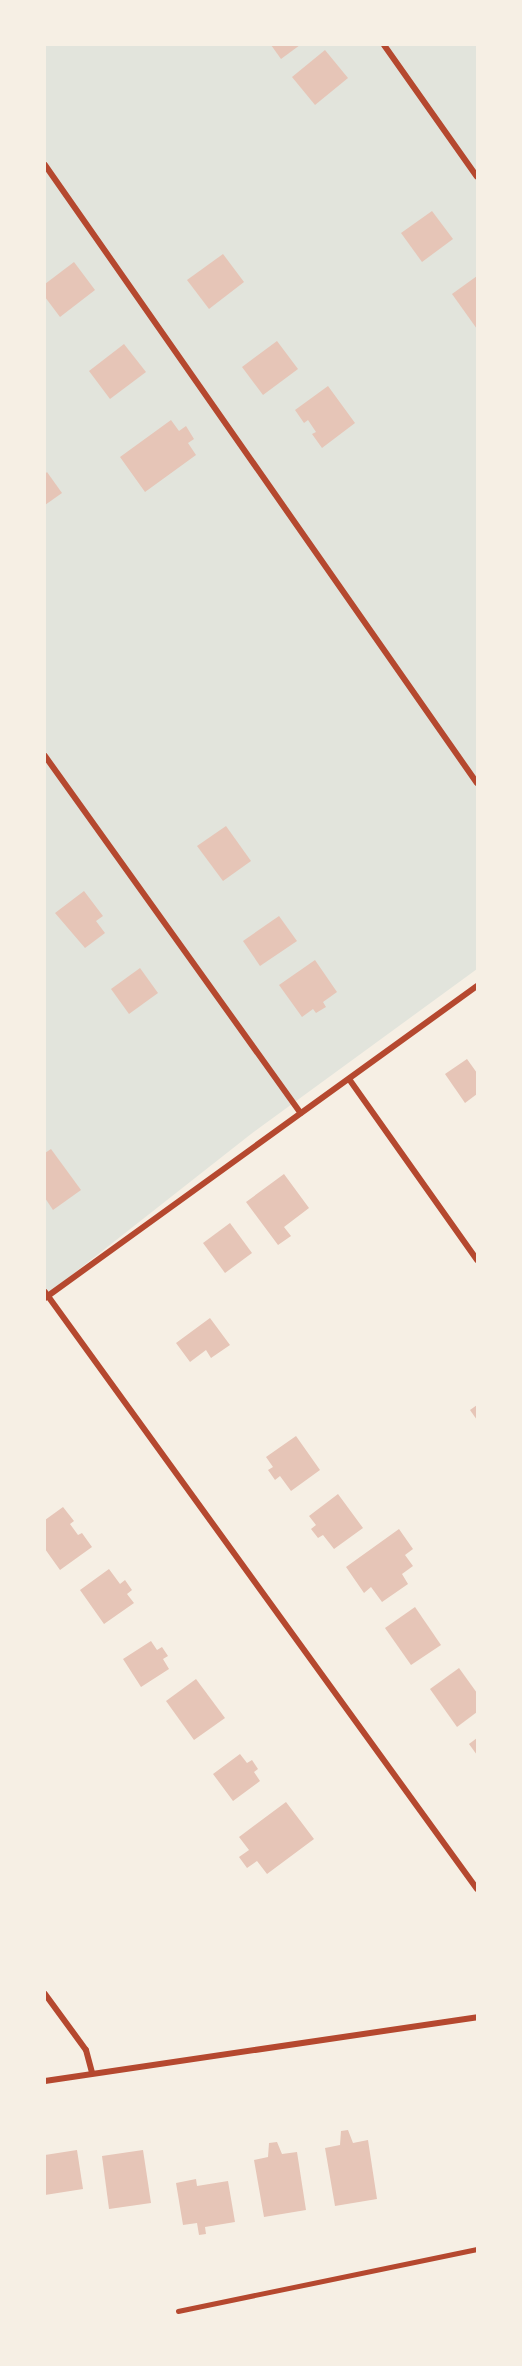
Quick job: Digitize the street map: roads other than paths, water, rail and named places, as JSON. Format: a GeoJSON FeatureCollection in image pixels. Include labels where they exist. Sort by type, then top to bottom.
{"type":"FeatureCollection","features":[{"type":"Feature","properties":{"kind":"street"},"geometry":{"type":"LineString","coordinates":[[384,45],[477,177]]}},
{"type":"Feature","properties":{"kind":"street"},"geometry":{"type":"LineString","coordinates":[[45,165],[477,783]]}},
{"type":"Feature","properties":{"kind":"street"},"geometry":{"type":"LineString","coordinates":[[45,756],[301,1113]]}},
{"type":"Feature","properties":{"kind":"street"},"geometry":{"type":"LineString","coordinates":[[477,986],[46,1296],[477,1889]]}},
{"type":"Feature","properties":{"kind":"street"},"geometry":{"type":"LineString","coordinates":[[348,1079],[477,1260]]}},
{"type":"Feature","properties":{"kind":"street"},"geometry":{"type":"LineString","coordinates":[[45,1994],[86,2050],[92,2073]]}},
{"type":"Feature","properties":{"kind":"street"},"geometry":{"type":"LineString","coordinates":[[45,2081],[477,2017]]}},
{"type":"Feature","properties":{"kind":"lane"},"geometry":{"type":"LineString","coordinates":[[178,2311],[477,2249]]}}]}
